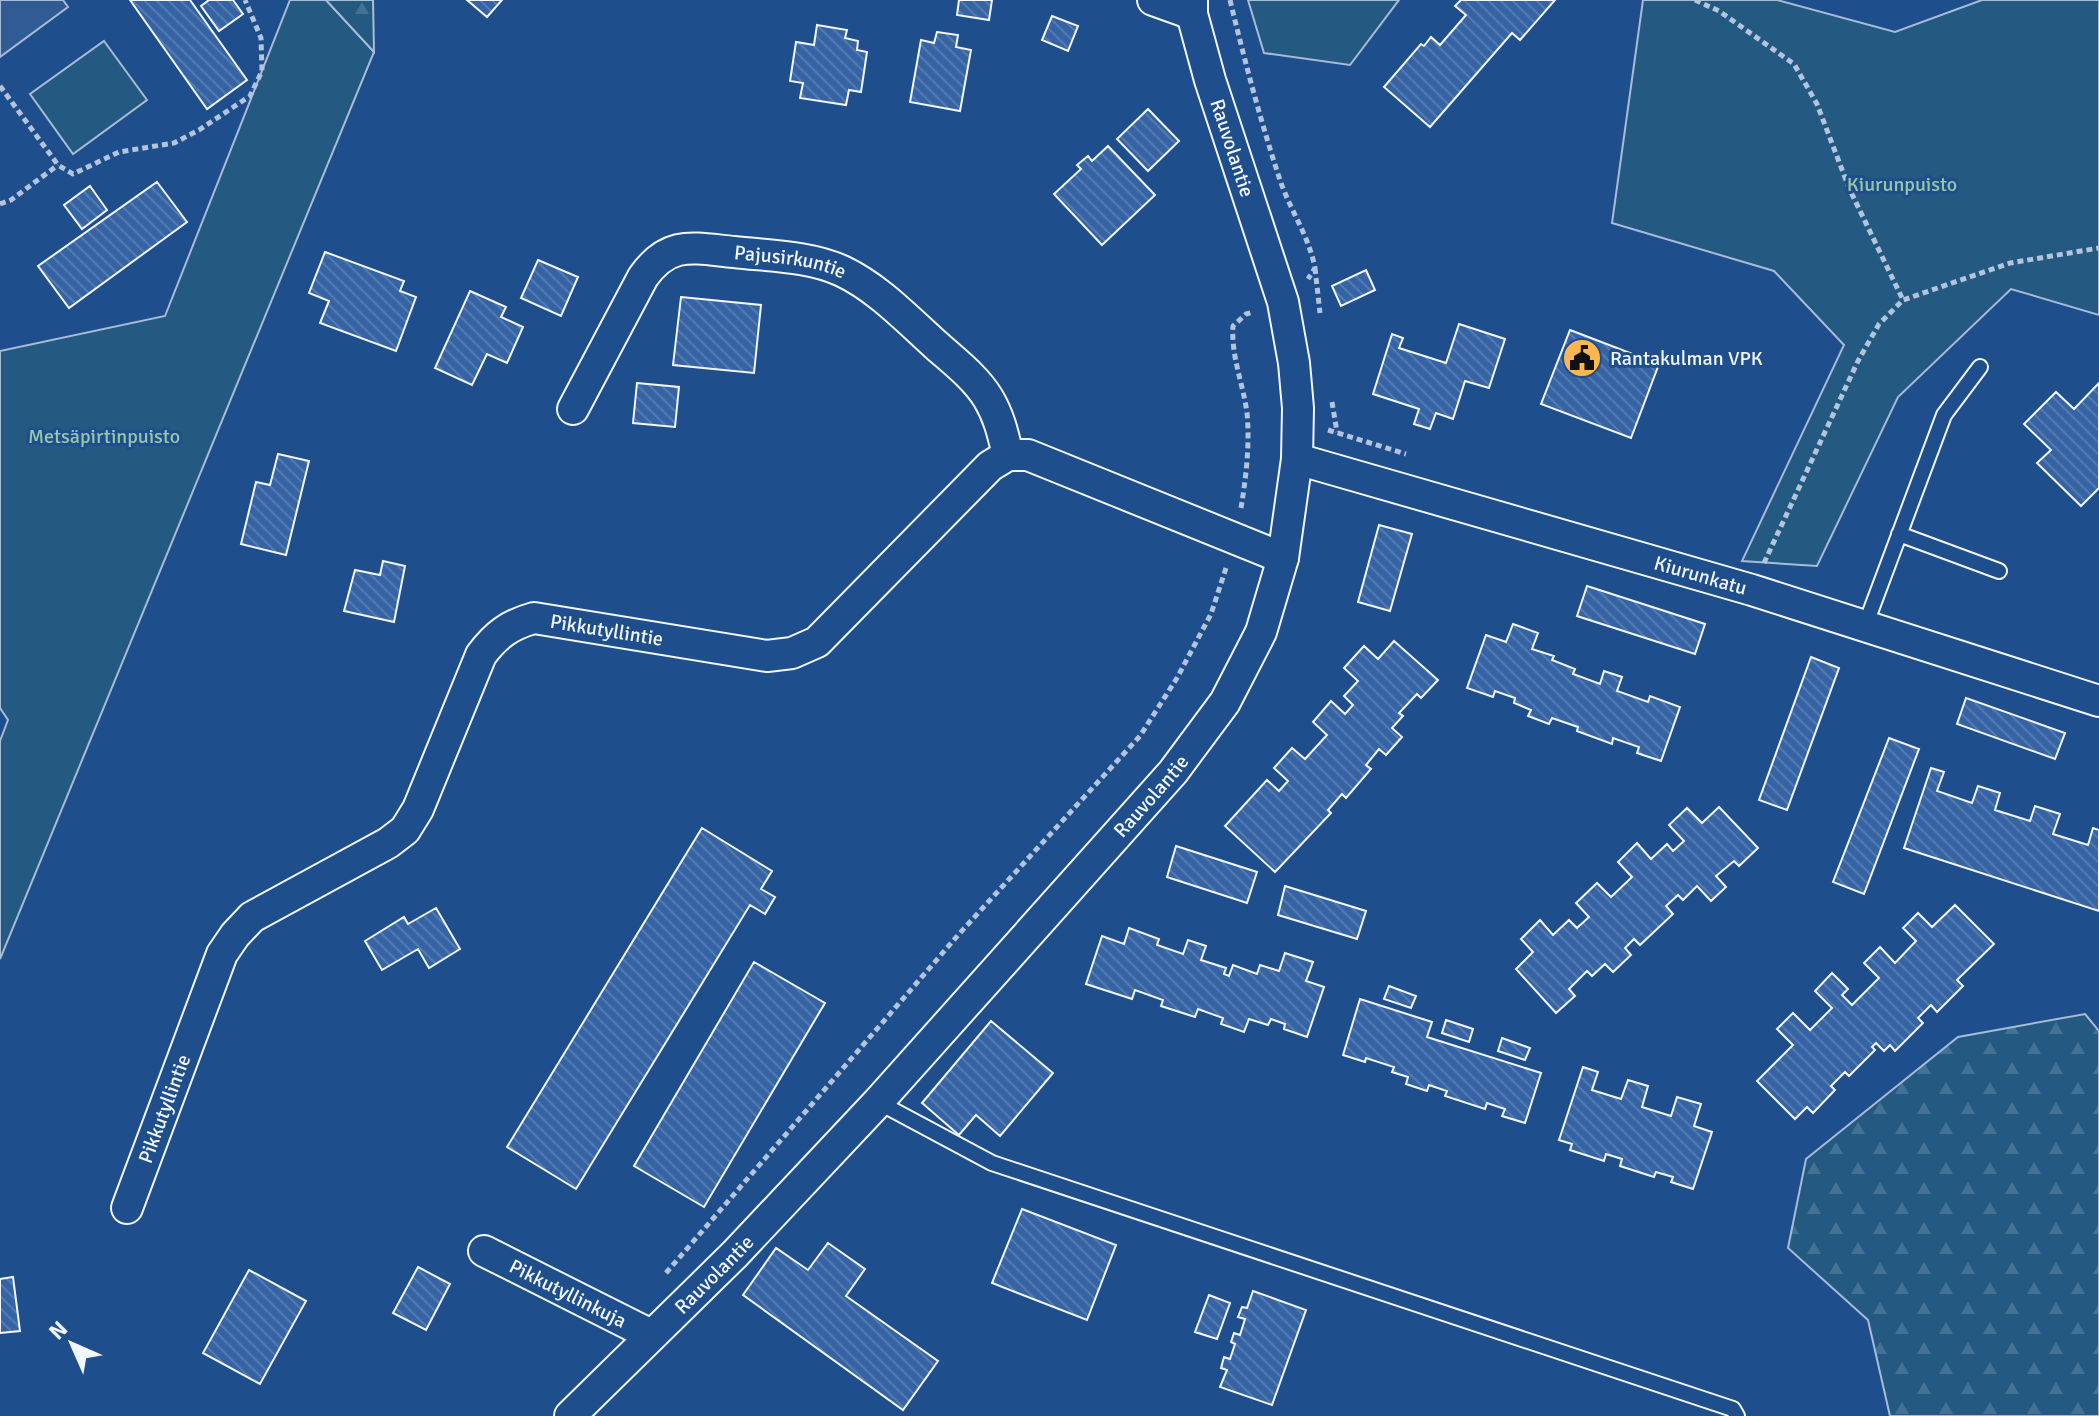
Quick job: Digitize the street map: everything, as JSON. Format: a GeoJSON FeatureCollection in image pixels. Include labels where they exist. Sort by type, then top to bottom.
{"type":"FeatureCollection","features":[{"type":"Feature","properties":{"kind":"street"},"geometry":{"type":"LineString","coordinates":[[1153,0],[1192,7]]}},
{"type":"Feature","properties":{"kind":"street","name":"Rauvolantie"},"geometry":{"type":"LineString","coordinates":[[570,1416],[735,1254],[878,1102],[1173,772],[1225,702],[1261,632],[1283,558],[1297,459],[1298,408],[1294,363],[1283,302],[1210,80],[1192,7]]}},
{"type":"Feature","properties":{"kind":"street","name":"Pajusirkuntie"},"geometry":{"type":"LineString","coordinates":[[573,409],[655,260],[674,249],[694,248],[767,255],[840,270],[867,285],[893,306],[965,371],[986,395],[1001,422],[1008,455]]}},
{"type":"Feature","properties":{"kind":"street"},"geometry":{"type":"LineString","coordinates":[[1008,455],[1028,455],[1283,558]]}},
{"type":"Feature","properties":{"kind":"street","name":"Pikkutyllintie"},"geometry":{"type":"LineString","coordinates":[[127,1208],[222,954],[252,917],[370,854],[405,830],[418,809],[481,655],[494,638],[513,623],[534,618],[767,656],[792,653],[817,642],[990,466],[1008,455]]}},
{"type":"Feature","properties":{"kind":"street","name":"Kiurunkatu"},"geometry":{"type":"LineString","coordinates":[[1297,459],[1752,590],[2099,701]]}},
{"type":"Feature","properties":{"kind":"street","name":"Pikkutyllinkuja"},"geometry":{"type":"LineString","coordinates":[[484,1251],[651,1335]]}},
{"type":"Feature","properties":{"kind":"lane"},"geometry":{"type":"LineString","coordinates":[[1865,626],[1944,415],[1980,367]]}},
{"type":"Feature","properties":{"kind":"lane"},"geometry":{"type":"LineString","coordinates":[[1899,534],[1999,571]]}},
{"type":"Feature","properties":{"kind":"lane"},"geometry":{"type":"LineString","coordinates":[[878,1102],[992,1163],[1733,1409],[1737,1416]]}},
{"type":"Feature","properties":{"kind":"path"},"geometry":{"type":"LineString","coordinates":[[0,86],[58,165],[73,174],[119,152],[174,143],[250,96],[262,71],[261,38],[245,0]]}},
{"type":"Feature","properties":{"kind":"path"},"geometry":{"type":"LineString","coordinates":[[1230,0],[1249,81],[1283,187],[1311,245],[1315,268],[1303,289],[1283,302],[1246,314],[1233,326],[1231,348],[1247,413],[1246,479],[1240,512]]}},
{"type":"Feature","properties":{"kind":"path"},"geometry":{"type":"LineString","coordinates":[[1695,0],[1719,11],[1794,64],[1817,104],[1849,188],[1903,300]]}},
{"type":"Feature","properties":{"kind":"path"},"geometry":{"type":"LineString","coordinates":[[0,204],[11,200],[58,165]]}},
{"type":"Feature","properties":{"kind":"path"},"geometry":{"type":"LineString","coordinates":[[1752,590],[1858,361],[1879,324],[1903,300],[2010,263],[2099,248]]}},
{"type":"Feature","properties":{"kind":"path"},"geometry":{"type":"LineString","coordinates":[[664,1275],[959,934],[1140,736],[1177,678],[1211,614],[1230,555]]}},
{"type":"Feature","properties":{"kind":"green space","name":"Metsäpirtinpuisto"},"geometry":{"type":"Polygon","coordinates":[[[290,0],[326,0],[374,52],[0,959],[0,741],[8,720],[0,708],[0,351],[165,316],[290,0]]]}},
{"type":"Feature","properties":{"kind":"green space"},"geometry":{"type":"Polygon","coordinates":[[[326,0],[373,0],[374,52],[326,0]]]}},
{"type":"Feature","properties":{"kind":"green space"},"geometry":{"type":"Polygon","coordinates":[[[1248,0],[1399,0],[1350,65],[1264,53],[1248,0]]]}},
{"type":"Feature","properties":{"kind":"green space","name":"Kiurunpuisto"},"geometry":{"type":"Polygon","coordinates":[[[1643,0],[1777,0],[1895,32],[1982,0],[2099,0],[2099,315],[2011,289],[1898,397],[1817,566],[1742,561],[1844,345],[1774,271],[1612,223],[1643,0]]]}},
{"type":"Feature","properties":{"kind":"green space"},"geometry":{"type":"Polygon","coordinates":[[[104,41],[147,100],[73,154],[30,94],[104,41]]]}},
{"type":"Feature","properties":{"kind":"green space"},"geometry":{"type":"Polygon","coordinates":[[[2085,1014],[2099,1031],[2099,1416],[1890,1416],[1868,1320],[1788,1248],[1806,1159],[1958,1037],[2085,1014]]]}},
{"type":"Feature","properties":{"kind":"shaded area"},"geometry":{"type":"Polygon","coordinates":[[[0,0],[63,0],[68,7],[0,57],[0,0]]]}},
{"type":"Feature","properties":{"kind":"building"},"geometry":{"type":"Polygon","coordinates":[[[130,0],[190,0],[247,80],[207,109],[130,0]]]}},
{"type":"Feature","properties":{"kind":"building"},"geometry":{"type":"Polygon","coordinates":[[[209,0],[233,0],[243,14],[219,31],[201,6],[209,0]]]}},
{"type":"Feature","properties":{"kind":"building"},"geometry":{"type":"Polygon","coordinates":[[[467,0],[502,0],[487,17],[467,0]]]}},
{"type":"Feature","properties":{"kind":"building"},"geometry":{"type":"Polygon","coordinates":[[[959,0],[992,0],[989,20],[957,15],[959,0]]]}},
{"type":"Feature","properties":{"kind":"building"},"geometry":{"type":"Polygon","coordinates":[[[1461,0],[1555,0],[1520,40],[1512,33],[1430,127],[1384,87],[1421,44],[1424,46],[1431,37],[1440,45],[1466,15],[1455,6],[1461,0]]]}},
{"type":"Feature","properties":{"kind":"building"},"geometry":{"type":"Polygon","coordinates":[[[1052,16],[1078,26],[1068,51],[1042,40],[1052,16]]]}},
{"type":"Feature","properties":{"kind":"building"},"geometry":{"type":"Polygon","coordinates":[[[817,25],[847,30],[845,38],[858,41],[857,50],[867,52],[861,92],[849,90],[846,105],[800,98],[803,83],[790,81],[796,42],[814,45],[817,25]]]}},
{"type":"Feature","properties":{"kind":"building"},"geometry":{"type":"Polygon","coordinates":[[[937,32],[958,35],[956,47],[971,50],[960,111],[910,102],[921,40],[934,43],[937,32]]]}},
{"type":"Feature","properties":{"kind":"building"},"geometry":{"type":"Polygon","coordinates":[[[1148,109],[1179,141],[1148,171],[1117,139],[1148,109]]]}},
{"type":"Feature","properties":{"kind":"building"},"geometry":{"type":"Polygon","coordinates":[[[1108,146],[1155,195],[1102,245],[1054,194],[1081,169],[1077,165],[1088,156],[1092,161],[1108,146]]]}},
{"type":"Feature","properties":{"kind":"building"},"geometry":{"type":"Polygon","coordinates":[[[157,182],[187,222],[69,308],[38,266],[157,182]]]}},
{"type":"Feature","properties":{"kind":"building"},"geometry":{"type":"Polygon","coordinates":[[[90,186],[107,210],[82,229],[64,205],[90,186]]]}},
{"type":"Feature","properties":{"kind":"building"},"geometry":{"type":"Polygon","coordinates":[[[325,252],[404,281],[400,291],[416,297],[396,351],[320,323],[329,301],[309,293],[325,252]]]}},
{"type":"Feature","properties":{"kind":"building"},"geometry":{"type":"Polygon","coordinates":[[[538,260],[578,277],[561,316],[521,298],[538,260]]]}},
{"type":"Feature","properties":{"kind":"building"},"geometry":{"type":"Polygon","coordinates":[[[1366,270],[1375,290],[1341,306],[1332,286],[1366,270]]]}},
{"type":"Feature","properties":{"kind":"building"},"geometry":{"type":"Polygon","coordinates":[[[470,291],[506,307],[501,317],[523,327],[507,363],[487,354],[472,385],[435,368],[470,291]]]}},
{"type":"Feature","properties":{"kind":"building"},"geometry":{"type":"Polygon","coordinates":[[[681,297],[761,305],[754,373],[673,365],[681,297]]]}},
{"type":"Feature","properties":{"kind":"building"},"geometry":{"type":"Polygon","coordinates":[[[1459,324],[1505,339],[1489,388],[1465,381],[1453,419],[1436,413],[1430,429],[1414,424],[1419,409],[1373,394],[1392,334],[1403,338],[1399,348],[1446,363],[1459,324]]]}},
{"type":"Feature","properties":{"kind":"building"},"geometry":{"type":"Polygon","coordinates":[[[1570,330],[1659,364],[1631,438],[1541,404],[1570,330]]]}},
{"type":"Feature","properties":{"kind":"building"},"geometry":{"type":"Polygon","coordinates":[[[637,383],[679,387],[675,427],[633,423],[637,383]]]}},
{"type":"Feature","properties":{"kind":"building"},"geometry":{"type":"Polygon","coordinates":[[[2099,383],[2099,488],[2081,506],[2037,463],[2051,450],[2024,424],[2056,392],[2074,409],[2099,383]]]}},
{"type":"Feature","properties":{"kind":"building"},"geometry":{"type":"Polygon","coordinates":[[[278,454],[309,461],[286,555],[241,544],[256,482],[270,485],[278,454]]]}},
{"type":"Feature","properties":{"kind":"building"},"geometry":{"type":"Polygon","coordinates":[[[1379,525],[1412,534],[1390,611],[1358,602],[1379,525]]]}},
{"type":"Feature","properties":{"kind":"building"},"geometry":{"type":"Polygon","coordinates":[[[383,561],[405,566],[394,622],[344,611],[355,570],[380,575],[383,561]]]}},
{"type":"Feature","properties":{"kind":"building"},"geometry":{"type":"Polygon","coordinates":[[[1587,586],[1705,624],[1695,654],[1577,616],[1587,586]]]}},
{"type":"Feature","properties":{"kind":"building"},"geometry":{"type":"Polygon","coordinates":[[[1513,624],[1538,633],[1532,649],[1554,656],[1552,660],[1575,669],[1573,674],[1600,684],[1604,671],[1622,677],[1617,691],[1648,702],[1650,696],[1680,707],[1661,761],[1637,753],[1639,747],[1613,738],[1612,744],[1552,718],[1549,724],[1528,716],[1531,710],[1514,703],[1515,698],[1495,691],[1493,697],[1467,688],[1486,635],[1506,642],[1513,624]]]}},
{"type":"Feature","properties":{"kind":"building"},"geometry":{"type":"Polygon","coordinates":[[[1394,641],[1438,680],[1421,698],[1417,694],[1399,713],[1403,716],[1392,728],[1402,737],[1386,755],[1379,749],[1366,765],[1371,769],[1346,798],[1342,794],[1328,810],[1331,813],[1275,872],[1225,826],[1267,780],[1279,791],[1288,781],[1274,768],[1292,748],[1305,759],[1327,735],[1313,722],[1331,701],[1345,714],[1353,705],[1344,696],[1358,681],[1344,668],[1364,646],[1378,659],[1394,641]]]}},
{"type":"Feature","properties":{"kind":"building"},"geometry":{"type":"Polygon","coordinates":[[[1811,657],[1839,668],[1787,810],[1759,800],[1811,657]]]}},
{"type":"Feature","properties":{"kind":"building"},"geometry":{"type":"Polygon","coordinates":[[[1966,698],[2065,733],[2055,759],[1957,724],[1966,698]]]}},
{"type":"Feature","properties":{"kind":"building"},"geometry":{"type":"Polygon","coordinates":[[[1889,738],[1919,749],[1864,894],[1833,882],[1889,738]]]}},
{"type":"Feature","properties":{"kind":"building"},"geometry":{"type":"Polygon","coordinates":[[[1931,768],[1944,772],[1937,791],[1972,803],[1978,786],[2000,793],[1995,810],[2030,821],[2035,806],[2060,814],[2053,834],[2088,845],[2093,828],[2099,830],[2099,911],[1904,848],[1931,768]]]}},
{"type":"Feature","properties":{"kind":"building"},"geometry":{"type":"Polygon","coordinates":[[[1719,807],[1758,848],[1739,866],[1734,861],[1716,876],[1726,887],[1711,901],[1697,886],[1683,900],[1678,895],[1666,906],[1673,914],[1640,945],[1634,939],[1625,948],[1631,955],[1613,972],[1605,964],[1592,976],[1587,971],[1569,989],[1575,996],[1556,1013],[1516,969],[1533,952],[1521,939],[1540,920],[1553,935],[1569,920],[1577,928],[1589,917],[1576,903],[1597,883],[1611,897],[1632,877],[1618,862],[1637,843],[1651,859],[1667,844],[1673,851],[1684,841],[1669,825],[1687,808],[1702,823],[1719,807]]]}},
{"type":"Feature","properties":{"kind":"building"},"geometry":{"type":"Polygon","coordinates":[[[702,828],[772,871],[761,889],[775,897],[765,914],[750,905],[576,1189],[507,1147],[702,828]]]}},
{"type":"Feature","properties":{"kind":"building"},"geometry":{"type":"Polygon","coordinates":[[[1176,846],[1257,872],[1247,903],[1167,877],[1176,846]]]}},
{"type":"Feature","properties":{"kind":"building"},"geometry":{"type":"Polygon","coordinates":[[[1285,886],[1366,911],[1357,939],[1278,915],[1285,886]]]}},
{"type":"Feature","properties":{"kind":"building"},"geometry":{"type":"Polygon","coordinates":[[[1955,905],[1994,944],[1957,980],[1963,986],[1937,1012],[1931,1005],[1918,1018],[1923,1023],[1895,1051],[1890,1045],[1884,1051],[1876,1043],[1872,1047],[1875,1050],[1849,1076],[1845,1072],[1831,1086],[1835,1090],[1813,1113],[1807,1107],[1795,1119],[1757,1081],[1793,1045],[1777,1029],[1793,1013],[1810,1030],[1832,1008],[1815,991],[1832,973],[1848,989],[1842,995],[1852,1005],[1879,978],[1864,963],[1880,947],[1895,963],[1916,941],[1903,928],[1918,913],[1932,927],[1955,905]]]}},
{"type":"Feature","properties":{"kind":"building"},"geometry":{"type":"Polygon","coordinates":[[[436,908],[460,949],[429,968],[418,949],[382,970],[365,941],[404,917],[408,924],[436,908]]]}},
{"type":"Feature","properties":{"kind":"building"},"geometry":{"type":"Polygon","coordinates":[[[1129,928],[1159,939],[1157,945],[1183,954],[1188,940],[1206,946],[1201,960],[1226,968],[1224,974],[1229,976],[1233,965],[1257,974],[1260,965],[1279,971],[1285,953],[1313,962],[1306,981],[1324,987],[1307,1037],[1284,1029],[1285,1024],[1271,1019],[1268,1025],[1249,1019],[1244,1032],[1221,1024],[1223,1018],[1198,1009],[1195,1017],[1161,1006],[1163,1000],[1135,990],[1132,999],[1086,984],[1102,936],[1124,944],[1129,928]]]}},
{"type":"Feature","properties":{"kind":"building"},"geometry":{"type":"Polygon","coordinates":[[[754,962],[825,1003],[704,1207],[634,1166],[754,962]]]}},
{"type":"Feature","properties":{"kind":"building"},"geometry":{"type":"Polygon","coordinates":[[[1389,986],[1416,996],[1411,1008],[1384,999],[1389,986]]]}},
{"type":"Feature","properties":{"kind":"building"},"geometry":{"type":"Polygon","coordinates":[[[1360,999],[1432,1022],[1427,1037],[1541,1073],[1525,1123],[1502,1116],[1505,1109],[1487,1103],[1485,1109],[1445,1096],[1447,1091],[1429,1085],[1427,1091],[1406,1084],[1408,1077],[1392,1072],[1394,1067],[1343,1055],[1360,999]]]}},
{"type":"Feature","properties":{"kind":"building"},"geometry":{"type":"Polygon","coordinates":[[[1446,1020],[1473,1029],[1469,1042],[1442,1033],[1446,1020]]]}},
{"type":"Feature","properties":{"kind":"building"},"geometry":{"type":"Polygon","coordinates":[[[991,1021],[1053,1073],[1000,1136],[976,1115],[959,1135],[922,1103],[991,1021]]]}},
{"type":"Feature","properties":{"kind":"building"},"geometry":{"type":"Polygon","coordinates":[[[1502,1038],[1530,1048],[1525,1060],[1498,1051],[1502,1038]]]}},
{"type":"Feature","properties":{"kind":"building"},"geometry":{"type":"Polygon","coordinates":[[[1583,1067],[1598,1072],[1592,1090],[1621,1099],[1628,1080],[1648,1086],[1642,1107],[1671,1116],[1677,1097],[1701,1104],[1694,1126],[1712,1132],[1693,1189],[1671,1182],[1673,1177],[1656,1172],[1654,1177],[1620,1166],[1622,1159],[1606,1154],[1604,1161],[1570,1150],[1572,1144],[1559,1140],[1583,1067]]]}},
{"type":"Feature","properties":{"kind":"building"},"geometry":{"type":"Polygon","coordinates":[[[1022,1209],[1116,1245],[1087,1320],[992,1283],[1022,1209]]]}},
{"type":"Feature","properties":{"kind":"building"},"geometry":{"type":"Polygon","coordinates":[[[828,1243],[865,1269],[846,1296],[938,1361],[903,1410],[743,1295],[776,1248],[808,1270],[828,1243]]]}},
{"type":"Feature","properties":{"kind":"building"},"geometry":{"type":"Polygon","coordinates":[[[418,1267],[450,1284],[426,1330],[393,1313],[418,1267]]]}},
{"type":"Feature","properties":{"kind":"building"},"geometry":{"type":"Polygon","coordinates":[[[249,1270],[306,1301],[260,1384],[203,1353],[249,1270]]]}},
{"type":"Feature","properties":{"kind":"building"},"geometry":{"type":"Polygon","coordinates":[[[13,1277],[20,1331],[0,1333],[0,1279],[13,1277]]]}},
{"type":"Feature","properties":{"kind":"building"},"geometry":{"type":"Polygon","coordinates":[[[1253,1291],[1306,1310],[1272,1405],[1220,1387],[1227,1370],[1221,1368],[1224,1357],[1230,1359],[1235,1344],[1231,1342],[1234,1333],[1240,1335],[1245,1319],[1238,1317],[1242,1307],[1247,1308],[1253,1291]]]}},
{"type":"Feature","properties":{"kind":"building"},"geometry":{"type":"Polygon","coordinates":[[[1209,1295],[1230,1303],[1217,1339],[1195,1332],[1209,1295]]]}},
{"type":"Feature","properties":{"kind":"place","name":"Rantakulman VPK"},"geometry":{"type":"Point","coordinates":[1582,358]}}]}
